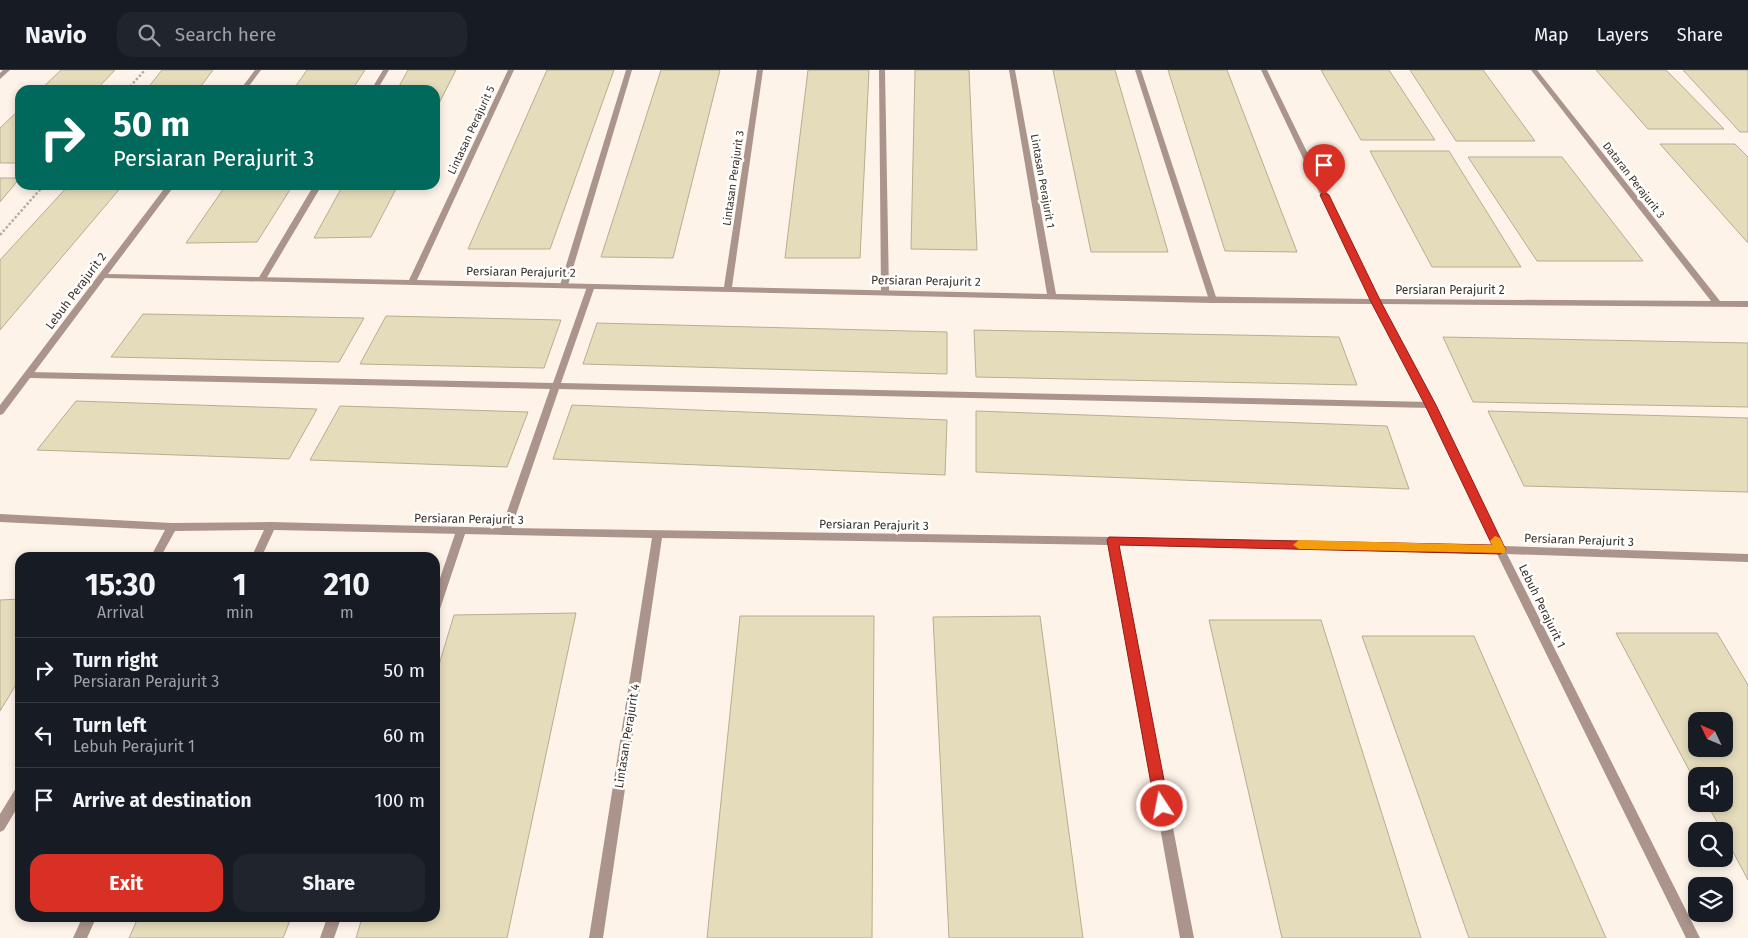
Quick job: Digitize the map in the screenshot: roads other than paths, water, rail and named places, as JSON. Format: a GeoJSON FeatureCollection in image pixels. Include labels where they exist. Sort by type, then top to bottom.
{"type":"FeatureCollection","features":[{"type":"Feature","properties":{"kind":"street"},"geometry":{"type":"LineString","coordinates":[[0,77],[7,70]]}},
{"type":"Feature","properties":{"kind":"street"},"geometry":{"type":"LineString","coordinates":[[247,85],[258,70]]}},
{"type":"Feature","properties":{"kind":"street"},"geometry":{"type":"LineString","coordinates":[[377,85],[386,70]]}},
{"type":"Feature","properties":{"kind":"street","name":"Lintasan Perajurit 5"},"geometry":{"type":"LineString","coordinates":[[412,282],[511,70]]}},
{"type":"Feature","properties":{"kind":"street"},"geometry":{"type":"LineString","coordinates":[[564,285],[629,70]]}},
{"type":"Feature","properties":{"kind":"street","name":"Lintasan Perajurit 3"},"geometry":{"type":"LineString","coordinates":[[728,289],[760,70]]}},
{"type":"Feature","properties":{"kind":"street"},"geometry":{"type":"LineString","coordinates":[[882,70],[885,292]]}},
{"type":"Feature","properties":{"kind":"street","name":"Lintasan Perajurit 1"},"geometry":{"type":"LineString","coordinates":[[1012,70],[1052,296]]}},
{"type":"Feature","properties":{"kind":"street"},"geometry":{"type":"LineString","coordinates":[[1138,70],[1213,300]]}},
{"type":"Feature","properties":{"kind":"street","name":"Lebuh Perajurit 1"},"geometry":{"type":"LineString","coordinates":[[1264,70],[1376,302],[1430,405],[1693,938]]}},
{"type":"Feature","properties":{"kind":"street","name":"Dataran Perajurit 3"},"geometry":{"type":"LineString","coordinates":[[1534,70],[1717,303]]}},
{"type":"Feature","properties":{"kind":"street","name":"Lebuh Perajurit 2"},"geometry":{"type":"LineString","coordinates":[[0,412],[167,190]]}},
{"type":"Feature","properties":{"kind":"street"},"geometry":{"type":"LineString","coordinates":[[262,279],[315,190]]}},
{"type":"Feature","properties":{"kind":"street","name":"Persiaran Perajurit 2"},"geometry":{"type":"LineString","coordinates":[[103,276],[1213,300],[1748,304]]}},
{"type":"Feature","properties":{"kind":"street"},"geometry":{"type":"LineString","coordinates":[[505,532],[591,286]]}},
{"type":"Feature","properties":{"kind":"street"},"geometry":{"type":"LineString","coordinates":[[29,375],[1430,405]]}},
{"type":"Feature","properties":{"kind":"street","name":"Persiaran Perajurit 3"},"geometry":{"type":"LineString","coordinates":[[0,518],[172,527],[271,526],[505,532],[1113,540],[1748,558]]}},
{"type":"Feature","properties":{"kind":"street"},"geometry":{"type":"LineString","coordinates":[[259,552],[271,526]]}},
{"type":"Feature","properties":{"kind":"street"},"geometry":{"type":"LineString","coordinates":[[158,552],[172,527]]}},
{"type":"Feature","properties":{"kind":"street"},"geometry":{"type":"LineString","coordinates":[[440,594],[461,531]]}},
{"type":"Feature","properties":{"kind":"street","name":"Lintasan Perajurit 4"},"geometry":{"type":"LineString","coordinates":[[596,938],[658,534]]}},
{"type":"Feature","properties":{"kind":"street"},"geometry":{"type":"LineString","coordinates":[[1113,540],[1187,938]]}},
{"type":"Feature","properties":{"kind":"street"},"geometry":{"type":"LineString","coordinates":[[0,826],[15,800]]}},
{"type":"Feature","properties":{"kind":"street"},"geometry":{"type":"LineString","coordinates":[[80,938],[87,922]]}},
{"type":"Feature","properties":{"kind":"street"},"geometry":{"type":"LineString","coordinates":[[327,938],[333,922]]}}]}
